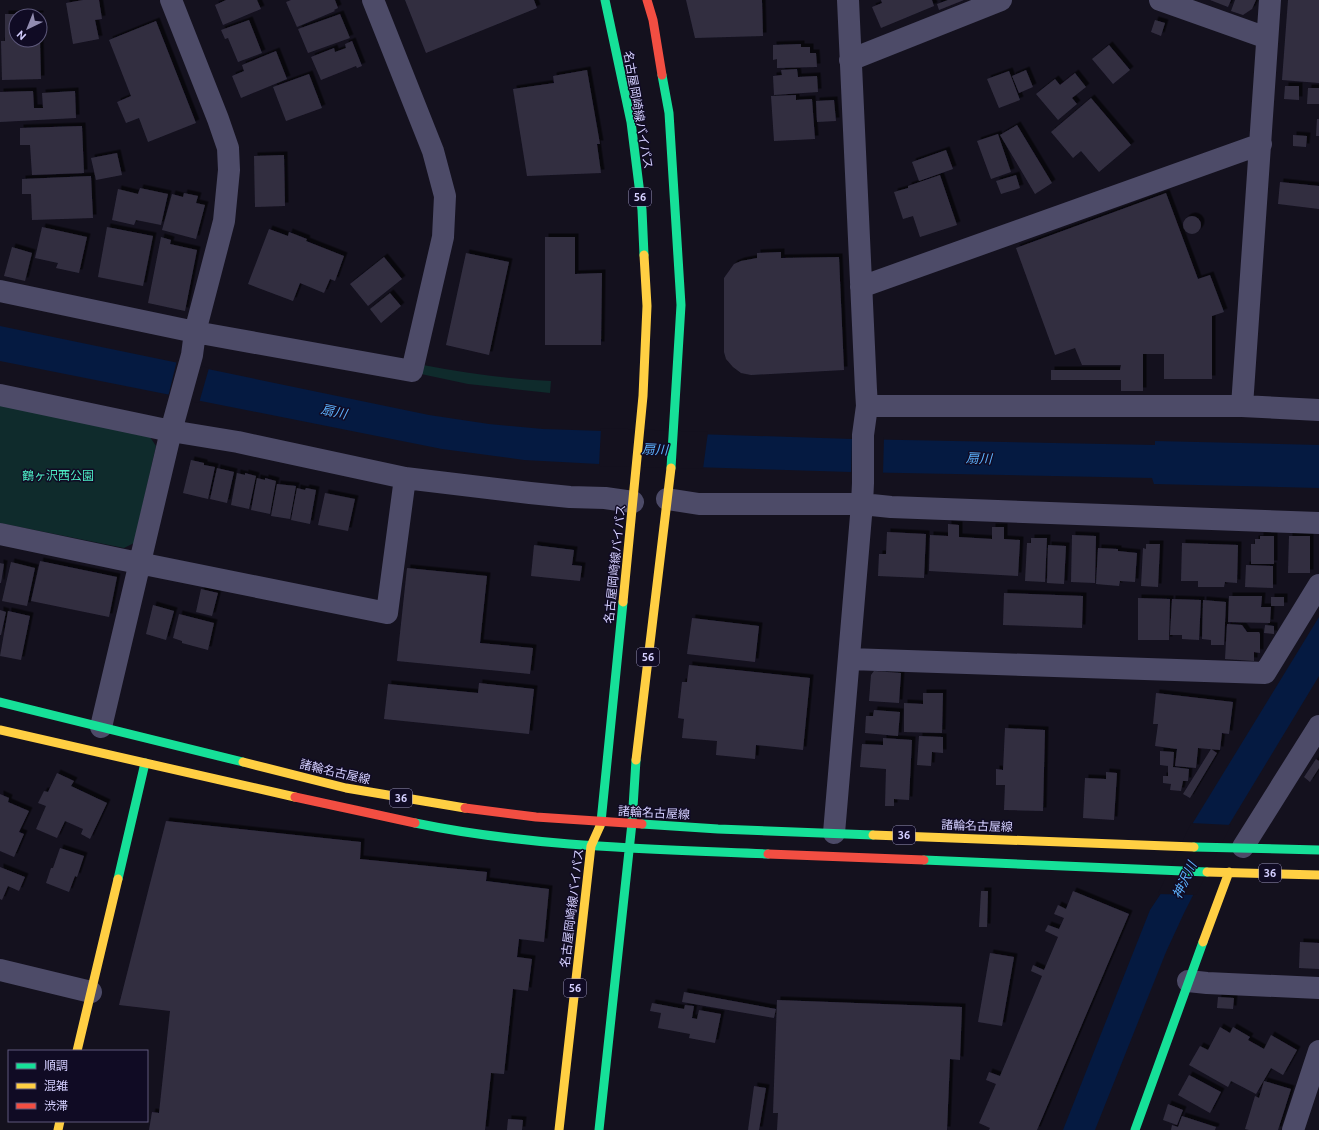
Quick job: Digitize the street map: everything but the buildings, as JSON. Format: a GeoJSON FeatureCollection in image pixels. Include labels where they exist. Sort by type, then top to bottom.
{"type":"FeatureCollection","features":[{"type":"Feature","properties":{"kind":"main road","name":"名古屋岡崎線バイパス"},"geometry":{"type":"LineString","coordinates":[[559,1130],[591,846],[601,822],[634,497],[643,396],[647,306],[642,210],[631,122],[605,0]]}},
{"type":"Feature","properties":{"kind":"main road","name":"名古屋岡崎線バイパス"},"geometry":{"type":"LineString","coordinates":[[599,1130],[632,823],[635,770],[668,494],[682,304],[669,113],[653,20],[647,0]]}},
{"type":"Feature","properties":{"kind":"main road","name":"諸輪名古屋線"},"geometry":{"type":"LineString","coordinates":[[0,702],[346,788],[401,798],[536,817],[718,829],[1319,850]]}},
{"type":"Feature","properties":{"kind":"main road","name":"36"},"geometry":{"type":"LineString","coordinates":[[0,730],[280,794],[445,829],[533,841],[629,848],[1224,873],[1319,875]]}},
{"type":"Feature","properties":{"kind":"main road"},"geometry":{"type":"LineString","coordinates":[[77,1050],[145,763]]}},
{"type":"Feature","properties":{"kind":"main road"},"geometry":{"type":"LineString","coordinates":[[1135,1130],[1188,981],[1224,873]]}},
{"type":"Feature","properties":{"kind":"street"},"geometry":{"type":"LineString","coordinates":[[101,727],[171,431],[190,361],[195,332],[224,221],[229,170],[228,148],[218,118],[171,0]]}},
{"type":"Feature","properties":{"kind":"street"},"geometry":{"type":"LineString","coordinates":[[0,291],[195,332],[412,371],[443,237],[444,196],[434,151],[373,0]]}},
{"type":"Feature","properties":{"kind":"street"},"geometry":{"type":"LineString","coordinates":[[834,833],[864,479],[863,435],[867,406],[848,0]]}},
{"type":"Feature","properties":{"kind":"street"},"geometry":{"type":"LineString","coordinates":[[850,60],[1001,0]]}},
{"type":"Feature","properties":{"kind":"street"},"geometry":{"type":"LineString","coordinates":[[1160,0],[1267,38]]}},
{"type":"Feature","properties":{"kind":"street"},"geometry":{"type":"LineString","coordinates":[[1242,406],[1270,0]]}},
{"type":"Feature","properties":{"kind":"street"},"geometry":{"type":"LineString","coordinates":[[861,287],[1261,144]]}},
{"type":"Feature","properties":{"kind":"street"},"geometry":{"type":"LineString","coordinates":[[0,395],[171,431],[238,442],[405,478],[570,497],[634,497]]}},
{"type":"Feature","properties":{"kind":"street"},"geometry":{"type":"LineString","coordinates":[[867,406],[1242,406],[1319,410]]}},
{"type":"Feature","properties":{"kind":"street"},"geometry":{"type":"LineString","coordinates":[[0,534],[388,613],[405,478]]}},
{"type":"Feature","properties":{"kind":"street"},"geometry":{"type":"LineString","coordinates":[[668,494],[699,504],[862,504],[892,507],[1319,523]]}},
{"type":"Feature","properties":{"kind":"street"},"geometry":{"type":"LineString","coordinates":[[849,659],[1265,673],[1319,585]]}},
{"type":"Feature","properties":{"kind":"street"},"geometry":{"type":"LineString","coordinates":[[1233,848],[1319,726]]}},
{"type":"Feature","properties":{"kind":"street"},"geometry":{"type":"LineString","coordinates":[[0,970],[91,992]]}},
{"type":"Feature","properties":{"kind":"street"},"geometry":{"type":"LineString","coordinates":[[1188,981],[1213,984],[1319,988]]}},
{"type":"Feature","properties":{"kind":"street"},"geometry":{"type":"LineString","coordinates":[[1293,1130],[1319,1051]]}},
{"type":"Feature","properties":{"kind":"green space"},"geometry":{"type":"Polygon","coordinates":[[[423,365],[455,371],[519,379],[551,381],[550,393],[468,384],[421,374],[423,365]]]}},
{"type":"Feature","properties":{"kind":"green space","name":"鶴ヶ沢西公園"},"geometry":{"type":"Polygon","coordinates":[[[0,404],[150,437],[156,446],[134,543],[124,548],[0,523],[0,404]]]}},
{"type":"Feature","properties":{"kind":"water","name":"扇川"},"geometry":{"type":"Polygon","coordinates":[[[0,326],[429,415],[489,424],[543,429],[852,439],[1155,445],[1155,441],[1319,445],[1319,488],[1154,484],[1152,478],[851,472],[599,464],[524,460],[442,449],[0,361],[0,326]]]}},
{"type":"Feature","properties":{"kind":"water","name":"神沢川"},"geometry":{"type":"Polygon","coordinates":[[[1319,617],[1319,676],[1227,828],[1184,913],[1166,952],[1095,1130],[1063,1130],[1150,910],[1160,895],[1191,826],[1319,617]]]}},
{"type":"Feature","properties":{"kind":"pier"},"geometry":{"type":"Polygon","coordinates":[[[177,360],[209,368],[199,403],[168,397],[177,360]]]}},
{"type":"Feature","properties":{"kind":"pier"},"geometry":{"type":"Polygon","coordinates":[[[601,428],[708,432],[703,469],[599,466],[601,428]]]}},
{"type":"Feature","properties":{"kind":"pier"},"geometry":{"type":"Polygon","coordinates":[[[852,437],[884,437],[883,474],[851,474],[852,437]]]}},
{"type":"Feature","properties":{"kind":"pier"},"geometry":{"type":"Polygon","coordinates":[[[1191,823],[1231,825],[1196,895],[1158,894],[1191,823]]]}},
{"type":"Feature","properties":{"kind":"traffic: fast"},"geometry":{"type":"LineString","coordinates":[[605,0],[631,122],[642,210],[644,255]]}},
{"type":"Feature","properties":{"kind":"traffic: fast"},"geometry":{"type":"LineString","coordinates":[[662,75],[669,113],[681,305],[671,468]]}},
{"type":"Feature","properties":{"kind":"traffic: fast"},"geometry":{"type":"LineString","coordinates":[[600,826],[623,602]]}},
{"type":"Feature","properties":{"kind":"traffic: fast"},"geometry":{"type":"LineString","coordinates":[[0,702],[243,762]]}},
{"type":"Feature","properties":{"kind":"traffic: fast"},"geometry":{"type":"LineString","coordinates":[[599,1130],[632,823],[636,760]]}},
{"type":"Feature","properties":{"kind":"traffic: fast"},"geometry":{"type":"LineString","coordinates":[[118,879],[145,763]]}},
{"type":"Feature","properties":{"kind":"traffic: fast"},"geometry":{"type":"LineString","coordinates":[[415,823],[502,837],[591,846],[768,854]]}},
{"type":"Feature","properties":{"kind":"traffic: fast"},"geometry":{"type":"LineString","coordinates":[[642,824],[718,829],[873,835]]}},
{"type":"Feature","properties":{"kind":"traffic: fast"},"geometry":{"type":"LineString","coordinates":[[1194,847],[1319,850]]}},
{"type":"Feature","properties":{"kind":"traffic: fast"},"geometry":{"type":"LineString","coordinates":[[924,860],[1207,872]]}},
{"type":"Feature","properties":{"kind":"traffic: fast"},"geometry":{"type":"LineString","coordinates":[[1135,1130],[1203,942]]}},
{"type":"Feature","properties":{"kind":"traffic: slow"},"geometry":{"type":"LineString","coordinates":[[623,602],[643,396],[647,306],[644,255]]}},
{"type":"Feature","properties":{"kind":"traffic: slow"},"geometry":{"type":"LineString","coordinates":[[636,760],[671,468]]}},
{"type":"Feature","properties":{"kind":"traffic: slow"},"geometry":{"type":"LineString","coordinates":[[0,730],[295,797]]}},
{"type":"Feature","properties":{"kind":"traffic: slow"},"geometry":{"type":"LineString","coordinates":[[243,762],[346,788],[465,808]]}},
{"type":"Feature","properties":{"kind":"traffic: slow"},"geometry":{"type":"LineString","coordinates":[[559,1130],[591,846],[600,826]]}},
{"type":"Feature","properties":{"kind":"traffic: slow"},"geometry":{"type":"LineString","coordinates":[[873,835],[1194,847]]}},
{"type":"Feature","properties":{"kind":"traffic: slow"},"geometry":{"type":"LineString","coordinates":[[1207,872],[1319,875]]}},
{"type":"Feature","properties":{"kind":"traffic: slow"},"geometry":{"type":"LineString","coordinates":[[1203,942],[1229,872]]}},
{"type":"Feature","properties":{"kind":"traffic: slow"},"geometry":{"type":"LineString","coordinates":[[77,1050],[118,879]]}},
{"type":"Feature","properties":{"kind":"traffic: slow"},"geometry":{"type":"LineString","coordinates":[[58,1130],[60,1122]]}},
{"type":"Feature","properties":{"kind":"traffic: jam"},"geometry":{"type":"LineString","coordinates":[[647,0],[653,20],[662,75]]}},
{"type":"Feature","properties":{"kind":"traffic: jam"},"geometry":{"type":"LineString","coordinates":[[295,797],[415,823]]}},
{"type":"Feature","properties":{"kind":"traffic: jam"},"geometry":{"type":"LineString","coordinates":[[465,808],[536,817],[642,824]]}},
{"type":"Feature","properties":{"kind":"traffic: jam"},"geometry":{"type":"LineString","coordinates":[[768,854],[924,860]]}}]}
